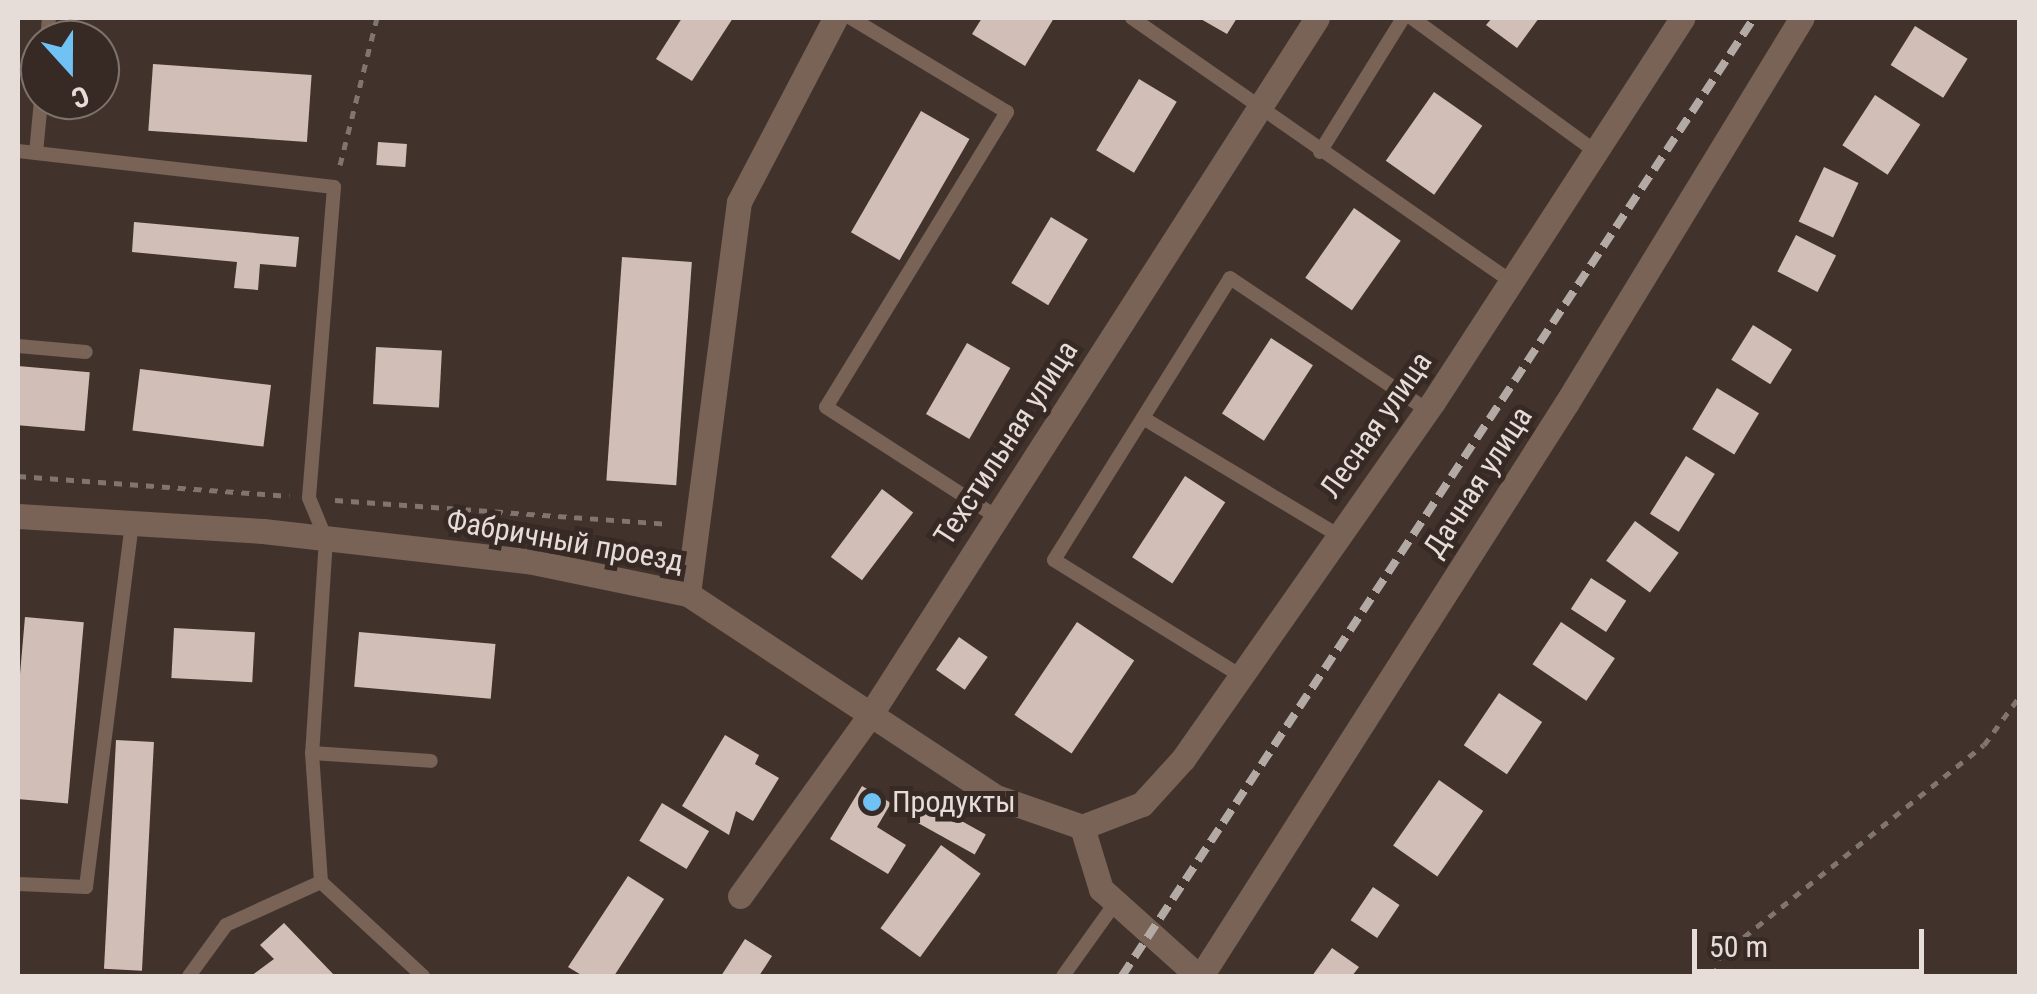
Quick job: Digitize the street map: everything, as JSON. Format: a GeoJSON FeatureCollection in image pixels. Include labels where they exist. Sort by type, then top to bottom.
{"type":"FeatureCollection","features":[{"type":"Feature","properties":{"kind":"street"},"geometry":{"type":"LineString","coordinates":[[688,594],[739,202],[835,18]]}},
{"type":"Feature","properties":{"kind":"street","name":"Техстильная улица"},"geometry":{"type":"LineString","coordinates":[[740,896],[872,712],[1317,18]]}},
{"type":"Feature","properties":{"kind":"street","name":"Лесная улица"},"geometry":{"type":"LineString","coordinates":[[1082,827],[1142,804],[1183,759],[1427,410],[1682,18]]}},
{"type":"Feature","properties":{"kind":"street","name":"Дачная улица"},"geometry":{"type":"LineString","coordinates":[[1200,976],[1556,420],[1802,18]]}},
{"type":"Feature","properties":{"kind":"street","name":"Фабричный проезд"},"geometry":{"type":"LineString","coordinates":[[18,516],[326,538],[528,561],[688,594],[996,797],[1082,827]]}},
{"type":"Feature","properties":{"kind":"street"},"geometry":{"type":"LineString","coordinates":[[1082,827],[1101,888],[1148,938],[1200,976]]}},
{"type":"Feature","properties":{"kind":"lane"},"geometry":{"type":"LineString","coordinates":[[851,18],[1006,112],[826,407],[997,517]]}},
{"type":"Feature","properties":{"kind":"lane"},"geometry":{"type":"LineString","coordinates":[[1132,18],[1258,110],[1512,280]]}},
{"type":"Feature","properties":{"kind":"lane"},"geometry":{"type":"LineString","coordinates":[[1320,152],[1402,18]]}},
{"type":"Feature","properties":{"kind":"lane"},"geometry":{"type":"LineString","coordinates":[[1412,18],[1595,152]]}},
{"type":"Feature","properties":{"kind":"lane"},"geometry":{"type":"LineString","coordinates":[[36,153],[39,120]]}},
{"type":"Feature","properties":{"kind":"lane"},"geometry":{"type":"LineString","coordinates":[[18,151],[334,187],[309,498],[326,538],[312,753],[321,882],[424,976]]}},
{"type":"Feature","properties":{"kind":"lane"},"geometry":{"type":"LineString","coordinates":[[1241,676],[1054,560],[1230,278],[1427,410]]}},
{"type":"Feature","properties":{"kind":"lane"},"geometry":{"type":"LineString","coordinates":[[18,346],[86,352]]}},
{"type":"Feature","properties":{"kind":"lane"},"geometry":{"type":"LineString","coordinates":[[1143,418],[1338,536]]}},
{"type":"Feature","properties":{"kind":"lane"},"geometry":{"type":"LineString","coordinates":[[18,884],[86,887],[132,523]]}},
{"type":"Feature","properties":{"kind":"lane"},"geometry":{"type":"LineString","coordinates":[[312,753],[431,761]]}},
{"type":"Feature","properties":{"kind":"lane"},"geometry":{"type":"LineString","coordinates":[[189,976],[226,925],[321,882]]}},
{"type":"Feature","properties":{"kind":"lane"},"geometry":{"type":"LineString","coordinates":[[1063,976],[1116,902]]}},
{"type":"Feature","properties":{"kind":"path"},"geometry":{"type":"LineString","coordinates":[[334,187],[376,18]]}},
{"type":"Feature","properties":{"kind":"path"},"geometry":{"type":"LineString","coordinates":[[18,476],[696,526]]}},
{"type":"Feature","properties":{"kind":"path"},"geometry":{"type":"LineString","coordinates":[[1715,976],[1718,957],[1984,745],[2020,696]]}},
{"type":"Feature","properties":{"kind":"building"},"geometry":{"type":"Polygon","coordinates":[[[682,18],[733,18],[692,81],[656,59],[682,18]]]}},
{"type":"Feature","properties":{"kind":"building"},"geometry":{"type":"Polygon","coordinates":[[[982,18],[1054,18],[1025,66],[972,34],[982,18]]]}},
{"type":"Feature","properties":{"kind":"building"},"geometry":{"type":"Polygon","coordinates":[[[1199,18],[1237,18],[1227,34],[1199,18]]]}},
{"type":"Feature","properties":{"kind":"building"},"geometry":{"type":"Polygon","coordinates":[[[1492,18],[1539,18],[1517,48],[1486,25],[1492,18]]]}},
{"type":"Feature","properties":{"kind":"building"},"geometry":{"type":"Polygon","coordinates":[[[1915,26],[1968,59],[1943,98],[1891,65],[1915,26]]]}},
{"type":"Feature","properties":{"kind":"building"},"geometry":{"type":"Polygon","coordinates":[[[153,64],[312,75],[307,142],[148,131],[153,64]]]}},
{"type":"Feature","properties":{"kind":"building"},"geometry":{"type":"Polygon","coordinates":[[[1139,79],[1177,102],[1134,173],[1096,150],[1139,79]]]}},
{"type":"Feature","properties":{"kind":"building"},"geometry":{"type":"Polygon","coordinates":[[[1434,92],[1482,126],[1434,195],[1386,161],[1434,92]]]}},
{"type":"Feature","properties":{"kind":"building"},"geometry":{"type":"Polygon","coordinates":[[[1875,95],[1920,124],[1888,175],[1842,145],[1875,95]]]}},
{"type":"Feature","properties":{"kind":"building"},"geometry":{"type":"Polygon","coordinates":[[[921,111],[969,139],[899,260],[851,232],[921,111]]]}},
{"type":"Feature","properties":{"kind":"building"},"geometry":{"type":"Polygon","coordinates":[[[378,142],[407,144],[405,167],[376,165],[378,142]]]}},
{"type":"Feature","properties":{"kind":"building"},"geometry":{"type":"Polygon","coordinates":[[[1824,167],[1858,183],[1833,237],[1799,221],[1824,167]]]}},
{"type":"Feature","properties":{"kind":"building"},"geometry":{"type":"Polygon","coordinates":[[[1354,208],[1401,241],[1352,310],[1305,278],[1354,208]]]}},
{"type":"Feature","properties":{"kind":"building"},"geometry":{"type":"Polygon","coordinates":[[[1051,217],[1088,239],[1048,305],[1011,283],[1051,217]]]}},
{"type":"Feature","properties":{"kind":"building"},"geometry":{"type":"Polygon","coordinates":[[[134,222],[299,237],[296,267],[260,264],[258,290],[234,288],[237,262],[132,252],[134,222]]]}},
{"type":"Feature","properties":{"kind":"building"},"geometry":{"type":"Polygon","coordinates":[[[1796,235],[1836,255],[1817,292],[1777,272],[1796,235]]]}},
{"type":"Feature","properties":{"kind":"building"},"geometry":{"type":"Polygon","coordinates":[[[622,257],[692,262],[676,485],[606,480],[622,257]]]}},
{"type":"Feature","properties":{"kind":"building"},"geometry":{"type":"Polygon","coordinates":[[[1753,325],[1792,349],[1770,384],[1731,360],[1753,325]]]}},
{"type":"Feature","properties":{"kind":"building"},"geometry":{"type":"Polygon","coordinates":[[[1271,338],[1313,365],[1264,441],[1222,413],[1271,338]]]}},
{"type":"Feature","properties":{"kind":"building"},"geometry":{"type":"Polygon","coordinates":[[[967,343],[1010,368],[969,439],[926,414],[967,343]]]}},
{"type":"Feature","properties":{"kind":"building"},"geometry":{"type":"Polygon","coordinates":[[[376,347],[442,350],[439,407],[373,404],[376,347]]]}},
{"type":"Feature","properties":{"kind":"building"},"geometry":{"type":"Polygon","coordinates":[[[18,366],[90,372],[85,431],[18,425],[18,366]]]}},
{"type":"Feature","properties":{"kind":"building"},"geometry":{"type":"Polygon","coordinates":[[[140,369],[271,385],[263,447],[132,431],[140,369]]]}},
{"type":"Feature","properties":{"kind":"building"},"geometry":{"type":"Polygon","coordinates":[[[1717,388],[1759,413],[1734,454],[1692,429],[1717,388]]]}},
{"type":"Feature","properties":{"kind":"building"},"geometry":{"type":"Polygon","coordinates":[[[1686,456],[1715,474],[1679,532],[1650,514],[1686,456]]]}},
{"type":"Feature","properties":{"kind":"building"},"geometry":{"type":"Polygon","coordinates":[[[1185,476],[1225,502],[1172,583],[1132,557],[1185,476]]]}},
{"type":"Feature","properties":{"kind":"building"},"geometry":{"type":"Polygon","coordinates":[[[882,489],[913,512],[862,580],[831,557],[882,489]]]}},
{"type":"Feature","properties":{"kind":"building"},"geometry":{"type":"Polygon","coordinates":[[[1635,521],[1679,553],[1650,592],[1606,561],[1635,521]]]}},
{"type":"Feature","properties":{"kind":"building"},"geometry":{"type":"Polygon","coordinates":[[[1591,578],[1626,601],[1606,632],[1571,609],[1591,578]]]}},
{"type":"Feature","properties":{"kind":"building"},"geometry":{"type":"Polygon","coordinates":[[[25,617],[84,622],[68,803],[18,799],[18,697],[25,617]]]}},
{"type":"Feature","properties":{"kind":"building"},"geometry":{"type":"Polygon","coordinates":[[[1077,622],[1134,661],[1072,753],[1014,715],[1077,622]]]}},
{"type":"Feature","properties":{"kind":"building"},"geometry":{"type":"Polygon","coordinates":[[[1561,622],[1615,658],[1586,701],[1532,664],[1561,622]]]}},
{"type":"Feature","properties":{"kind":"building"},"geometry":{"type":"Polygon","coordinates":[[[174,628],[255,632],[252,682],[171,678],[174,628]]]}},
{"type":"Feature","properties":{"kind":"building"},"geometry":{"type":"Polygon","coordinates":[[[359,632],[495,644],[491,699],[354,687],[359,632]]]}},
{"type":"Feature","properties":{"kind":"building"},"geometry":{"type":"Polygon","coordinates":[[[959,637],[988,657],[965,690],[936,670],[959,637]]]}},
{"type":"Feature","properties":{"kind":"building"},"geometry":{"type":"Polygon","coordinates":[[[1499,693],[1542,722],[1507,774],[1464,745],[1499,693]]]}},
{"type":"Feature","properties":{"kind":"building"},"geometry":{"type":"Polygon","coordinates":[[[725,735],[759,755],[755,764],[779,778],[753,821],[736,811],[729,835],[682,806],[725,735]]]}},
{"type":"Feature","properties":{"kind":"building"},"geometry":{"type":"Polygon","coordinates":[[[116,740],[154,742],[142,971],[104,969],[116,740]]]}},
{"type":"Feature","properties":{"kind":"building"},"geometry":{"type":"Polygon","coordinates":[[[1439,780],[1483,811],[1437,877],[1393,846],[1439,780]]]}},
{"type":"Feature","properties":{"kind":"building"},"geometry":{"type":"Polygon","coordinates":[[[862,786],[891,803],[877,827],[906,845],[888,874],[830,839],[862,786]]]}},
{"type":"Feature","properties":{"kind":"building"},"geometry":{"type":"Polygon","coordinates":[[[922,799],[986,834],[975,855],[911,819],[922,799]]]}},
{"type":"Feature","properties":{"kind":"building"},"geometry":{"type":"Polygon","coordinates":[[[662,803],[709,831],[686,869],[639,841],[662,803]]]}},
{"type":"Feature","properties":{"kind":"building"},"geometry":{"type":"Polygon","coordinates":[[[941,845],[981,874],[920,957],[880,928],[941,845]]]}},
{"type":"Feature","properties":{"kind":"building"},"geometry":{"type":"Polygon","coordinates":[[[628,876],[664,899],[614,976],[583,976],[568,967],[628,876]]]}},
{"type":"Feature","properties":{"kind":"building"},"geometry":{"type":"Polygon","coordinates":[[[1373,887],[1400,905],[1377,938],[1351,920],[1373,887]]]}},
{"type":"Feature","properties":{"kind":"building"},"geometry":{"type":"Polygon","coordinates":[[[284,923],[335,976],[251,976],[274,959],[260,945],[284,923]]]}},
{"type":"Feature","properties":{"kind":"building"},"geometry":{"type":"Polygon","coordinates":[[[745,939],[772,956],[759,976],[721,976],[745,939]]]}},
{"type":"Feature","properties":{"kind":"building"},"geometry":{"type":"Polygon","coordinates":[[[1332,948],[1359,967],[1352,976],[1312,976],[1332,948]]]}},
{"type":"Feature","properties":{"kind":"railway"},"geometry":{"type":"LineString","coordinates":[[1122,976],[1754,18]]}},
{"type":"Feature","properties":{"kind":"place","name":"Продукты"},"geometry":{"type":"Point","coordinates":[872,802]}}]}
